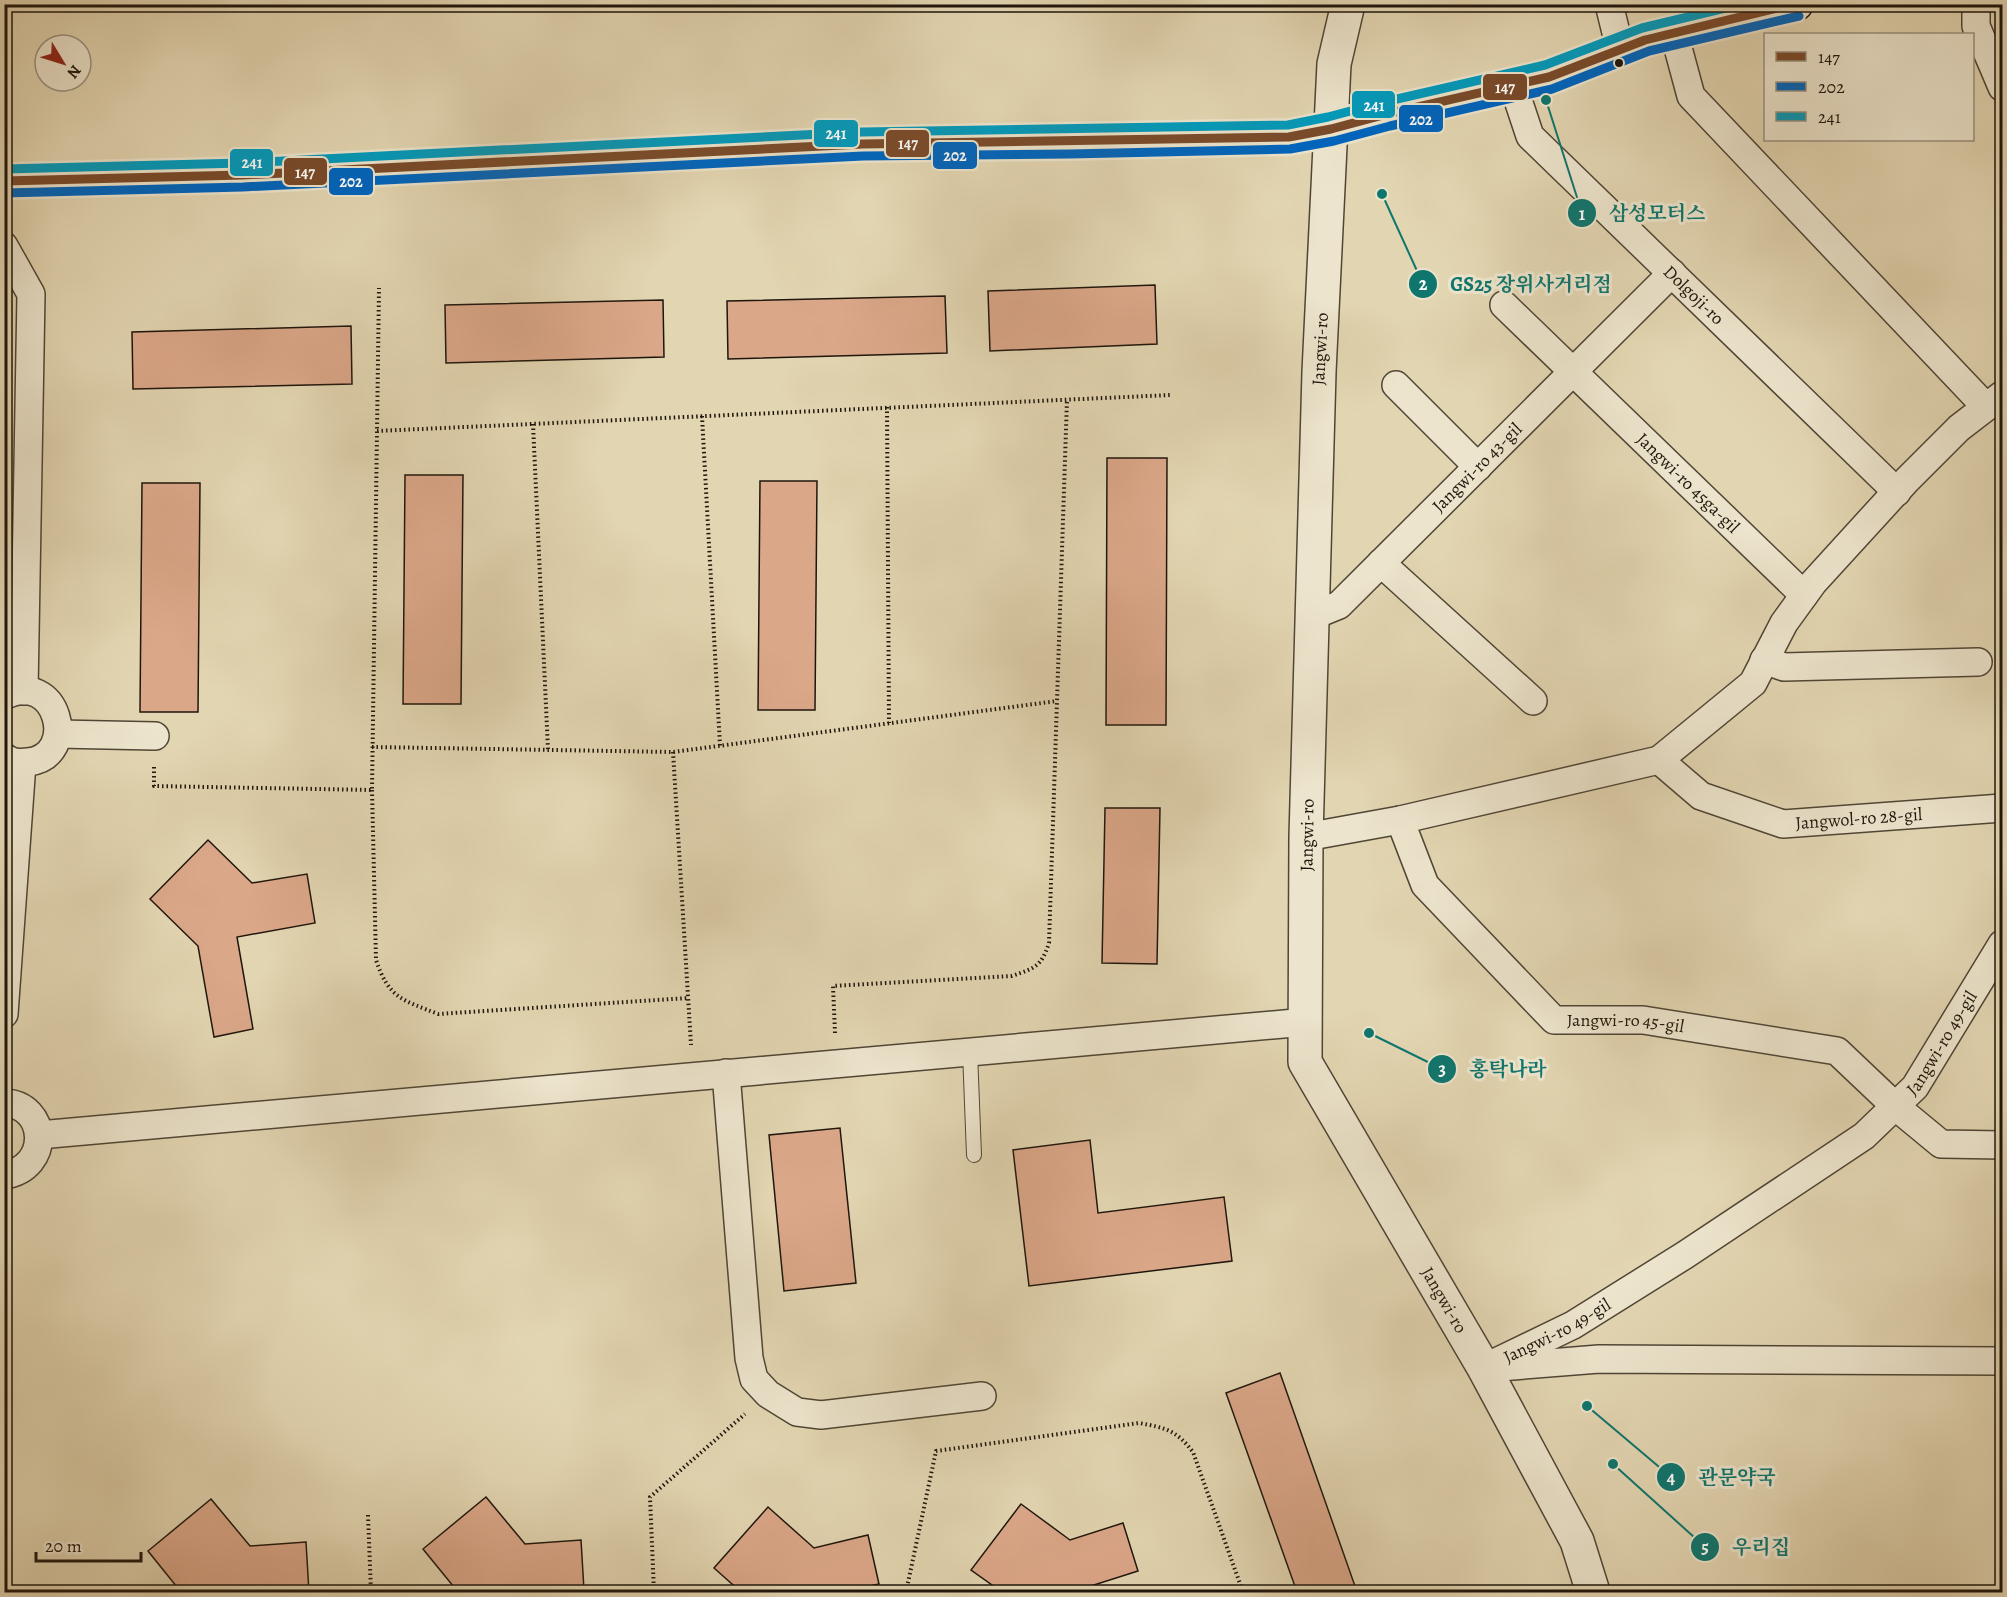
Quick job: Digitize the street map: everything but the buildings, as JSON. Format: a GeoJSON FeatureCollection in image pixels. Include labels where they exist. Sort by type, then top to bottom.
{"type":"FeatureCollection","features":[{"type":"Feature","properties":{"kind":"main road","name":"Jangwi-ro"},"geometry":{"type":"LineString","coordinates":[[1348,4],[1334,64],[1319,372],[1306,837],[1305,1062],[1484,1368],[1577,1541],[1593,1593]]}},
{"type":"Feature","properties":{"kind":"main road"},"geometry":{"type":"LineString","coordinates":[[4,181],[254,175],[863,144],[1289,137],[1331,129],[1549,76],[1645,39],[1674,33],[1739,11],[1796,4]]}},
{"type":"Feature","properties":{"kind":"street"},"geometry":{"type":"LineString","coordinates":[[1610,4],[1620,49]]}},
{"type":"Feature","properties":{"kind":"street"},"geometry":{"type":"LineString","coordinates":[[1976,4],[1976,27],[2002,87]]}},
{"type":"Feature","properties":{"kind":"street"},"geometry":{"type":"LineString","coordinates":[[1306,837],[1400,820],[1659,759],[1753,683],[1784,623],[1813,583],[1959,429],[1994,401],[1690,96],[1674,33]]}},
{"type":"Feature","properties":{"kind":"street","name":"Dolgoji-ro"},"geometry":{"type":"LineString","coordinates":[[1514,85],[1530,136],[1897,492]]}},
{"type":"Feature","properties":{"kind":"street"},"geometry":{"type":"LineString","coordinates":[[4,246],[31,294],[14,694],[40,695],[56,712],[59,723],[58,734],[53,746],[45,755],[34,761],[13,760],[4,1014]]}},
{"type":"Feature","properties":{"kind":"street","name":"Jangwi-ro 43-gil"},"geometry":{"type":"LineString","coordinates":[[1312,616],[1338,605],[1672,273]]}},
{"type":"Feature","properties":{"kind":"street"},"geometry":{"type":"LineString","coordinates":[[1504,305],[1573,372]]}},
{"type":"Feature","properties":{"kind":"street","name":"Jangwi-ro 45ga-gil"},"geometry":{"type":"LineString","coordinates":[[1573,372],[1804,596]]}},
{"type":"Feature","properties":{"kind":"street"},"geometry":{"type":"LineString","coordinates":[[1396,385],[1478,467]]}},
{"type":"Feature","properties":{"kind":"street"},"geometry":{"type":"LineString","coordinates":[[1381,563],[1533,700]]}},
{"type":"Feature","properties":{"kind":"street"},"geometry":{"type":"LineString","coordinates":[[1764,660],[1784,667],[1978,662]]}},
{"type":"Feature","properties":{"kind":"street"},"geometry":{"type":"LineString","coordinates":[[58,734],[155,736]]}},
{"type":"Feature","properties":{"kind":"street","name":"Jangwol-ro 28-gil"},"geometry":{"type":"LineString","coordinates":[[1659,759],[1701,796],[1783,824],[2002,808]]}},
{"type":"Feature","properties":{"kind":"street","name":"Jangwi-ro 45-gil"},"geometry":{"type":"LineString","coordinates":[[1400,820],[1425,885],[1554,1020],[1643,1020],[1837,1051],[1895,1106],[1941,1144],[2002,1145]]}},
{"type":"Feature","properties":{"kind":"street","name":"Jangwi-ro 49-gil"},"geometry":{"type":"LineString","coordinates":[[1484,1368],[1573,1325],[1685,1255],[1864,1136],[1915,1087],[2002,944]]}},
{"type":"Feature","properties":{"kind":"street"},"geometry":{"type":"LineString","coordinates":[[39,1135],[1306,1022]]}},
{"type":"Feature","properties":{"kind":"street"},"geometry":{"type":"LineString","coordinates":[[726,1073],[749,1358],[754,1379],[768,1394],[796,1412],[821,1415],[982,1396]]}},
{"type":"Feature","properties":{"kind":"street"},"geometry":{"type":"LineString","coordinates":[[4,1103],[20,1107],[30,1114],[39,1135],[38,1146],[30,1163],[15,1173],[4,1175]]}},
{"type":"Feature","properties":{"kind":"street","name":"Jangwi-ro 49-gil"},"geometry":{"type":"LineString","coordinates":[[1484,1368],[1599,1359],[2002,1361]]}},
{"type":"Feature","properties":{"kind":"lane"},"geometry":{"type":"LineString","coordinates":[[970,1052],[974,1155]]}},
{"type":"Feature","properties":{"kind":"path"},"geometry":{"type":"LineString","coordinates":[[379,288],[372,790],[376,960],[382,979],[400,999],[438,1014],[688,998]]}},
{"type":"Feature","properties":{"kind":"path"},"geometry":{"type":"LineString","coordinates":[[377,431],[1170,394]]}},
{"type":"Feature","properties":{"kind":"path"},"geometry":{"type":"LineString","coordinates":[[837,1063],[833,986],[1012,976],[1029,970],[1043,961],[1049,943],[1067,399]]}},
{"type":"Feature","properties":{"kind":"path"},"geometry":{"type":"LineString","coordinates":[[887,408],[889,723]]}},
{"type":"Feature","properties":{"kind":"path"},"geometry":{"type":"LineString","coordinates":[[702,416],[720,746]]}},
{"type":"Feature","properties":{"kind":"path"},"geometry":{"type":"LineString","coordinates":[[532,424],[548,750]]}},
{"type":"Feature","properties":{"kind":"path"},"geometry":{"type":"LineString","coordinates":[[372,747],[674,752],[1057,701]]}},
{"type":"Feature","properties":{"kind":"path"},"geometry":{"type":"LineString","coordinates":[[155,736],[154,786],[372,790]]}},
{"type":"Feature","properties":{"kind":"path"},"geometry":{"type":"LineString","coordinates":[[674,752],[693,1077]]}},
{"type":"Feature","properties":{"kind":"path"},"geometry":{"type":"LineString","coordinates":[[654,1593],[650,1497],[768,1394]]}},
{"type":"Feature","properties":{"kind":"path"},"geometry":{"type":"LineString","coordinates":[[906,1593],[936,1450],[1139,1423],[1164,1428],[1182,1437],[1193,1452],[1243,1593]]}},
{"type":"Feature","properties":{"kind":"path"},"geometry":{"type":"LineString","coordinates":[[368,1515],[370,1593]]}},
{"type":"Feature","properties":{"kind":"transit line","name":"241"},"geometry":{"type":"LineString","coordinates":[[4,169],[242,163],[862,132],[1288,125],[1545,65],[1642,28],[1742,4]]}},
{"type":"Feature","properties":{"kind":"transit line","name":"147"},"geometry":{"type":"LineString","coordinates":[[4,181],[242,175],[863,144],[1289,137],[1549,77],[1645,40],[1794,4]]}},
{"type":"Feature","properties":{"kind":"transit line","name":"202"},"geometry":{"type":"LineString","coordinates":[[4,193],[243,187],[863,156],[1290,149],[1334,141],[1552,89],[1649,51],[1799,16]]}},
{"type":"Feature","properties":{"kind":"place","name":"삼성모터스"},"geometry":{"type":"Point","coordinates":[1546,100]}},
{"type":"Feature","properties":{"kind":"place","name":"GS25 장위사거리점"},"geometry":{"type":"Point","coordinates":[1382,194]}},
{"type":"Feature","properties":{"kind":"place","name":"홍탁나라"},"geometry":{"type":"Point","coordinates":[1369,1033]}},
{"type":"Feature","properties":{"kind":"place","name":"관문약국"},"geometry":{"type":"Point","coordinates":[1587,1406]}},
{"type":"Feature","properties":{"kind":"place","name":"우리집"},"geometry":{"type":"Point","coordinates":[1613,1464]}}]}
